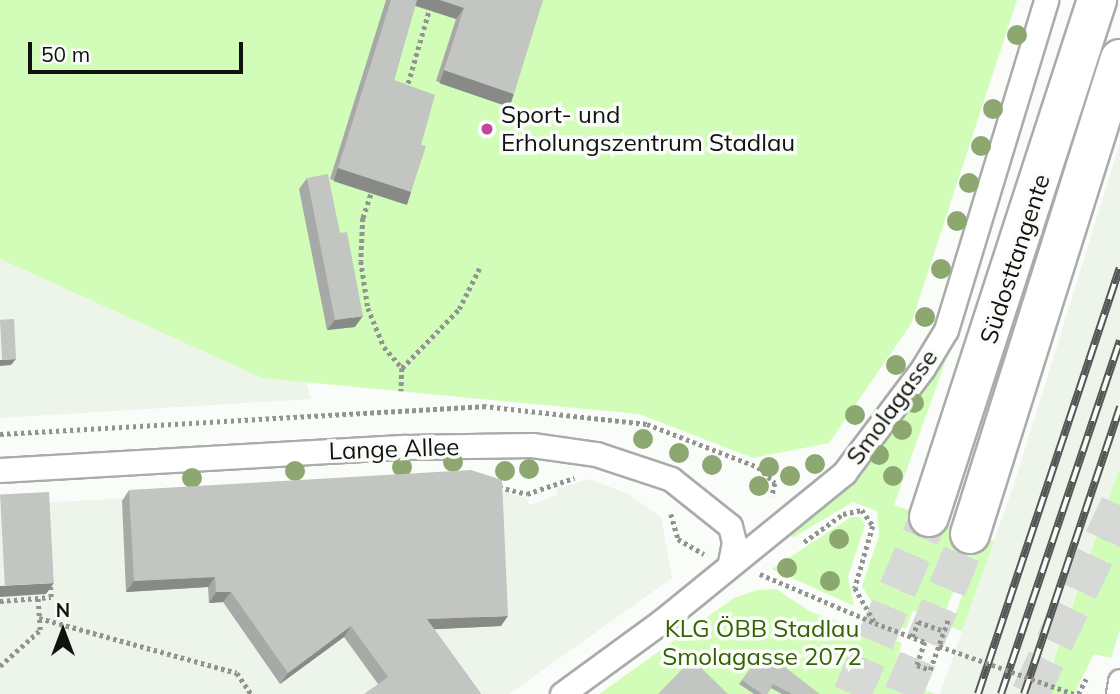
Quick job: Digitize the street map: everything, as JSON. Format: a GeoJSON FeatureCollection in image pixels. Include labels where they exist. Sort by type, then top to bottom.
{"type":"FeatureCollection","features":[{"type":"Feature","properties":{"kind":"highway","name":"Südosttangente"},"geometry":{"type":"LineString","coordinates":[[929,517],[1097,0]]}},
{"type":"Feature","properties":{"kind":"highway","name":"Südosttangente"},"geometry":{"type":"LineString","coordinates":[[970,534],[1120,59]]}},
{"type":"Feature","properties":{"kind":"street","name":"Smolagasse"},"geometry":{"type":"LineString","coordinates":[[562,694],[662,621],[730,562],[844,473],[946,330],[1046,0]]}},
{"type":"Feature","properties":{"kind":"street","name":"Lange Allee"},"geometry":{"type":"LineString","coordinates":[[0,470],[405,447],[532,445],[596,454],[671,479],[730,526],[734,542],[730,562]]}},
{"type":"Feature","properties":{"kind":"street"},"geometry":{"type":"LineString","coordinates":[[1118,694],[1120,681]]}},
{"type":"Feature","properties":{"kind":"path"},"geometry":{"type":"LineString","coordinates":[[405,92],[432,0]]}},
{"type":"Feature","properties":{"kind":"path"},"geometry":{"type":"LineString","coordinates":[[376,181],[363,218],[361,261],[368,308],[384,347],[402,368]]}},
{"type":"Feature","properties":{"kind":"path"},"geometry":{"type":"LineString","coordinates":[[401,391],[402,368],[459,309],[481,265]]}},
{"type":"Feature","properties":{"kind":"path"},"geometry":{"type":"LineString","coordinates":[[490,484],[527,494],[583,476]]}},
{"type":"Feature","properties":{"kind":"path"},"geometry":{"type":"LineString","coordinates":[[802,544],[843,514],[853,510],[868,514],[873,526],[855,588],[875,623]]}},
{"type":"Feature","properties":{"kind":"path"},"geometry":{"type":"LineString","coordinates":[[666,511],[674,516],[678,539],[694,551]]}},
{"type":"Feature","properties":{"kind":"path"},"geometry":{"type":"LineString","coordinates":[[730,562],[875,623],[925,642],[917,665],[930,670],[948,620],[944,631],[918,622],[912,637]]}},
{"type":"Feature","properties":{"kind":"path"},"geometry":{"type":"LineString","coordinates":[[760,574],[771,566]]}},
{"type":"Feature","properties":{"kind":"path"},"geometry":{"type":"LineString","coordinates":[[0,601],[51,597],[49,570]]}},
{"type":"Feature","properties":{"kind":"path"},"geometry":{"type":"LineString","coordinates":[[0,666],[40,630],[38,598]]}},
{"type":"Feature","properties":{"kind":"path"},"geometry":{"type":"LineString","coordinates":[[39,618],[237,673],[251,694]]}},
{"type":"Feature","properties":{"kind":"path"},"geometry":{"type":"LineString","coordinates":[[939,646],[1076,694],[1086,679],[1084,694]]}},
{"type":"Feature","properties":{"kind":"shaded area"},"geometry":{"type":"Polygon","coordinates":[[[1120,143],[1120,467],[1041,694],[940,694],[1015,481],[1120,143]]]}},
{"type":"Feature","properties":{"kind":"shaded area"},"geometry":{"type":"Polygon","coordinates":[[[0,259],[262,378],[306,382],[311,399],[0,418],[0,259]]]}},
{"type":"Feature","properties":{"kind":"shaded area"},"geometry":{"type":"Polygon","coordinates":[[[589,479],[628,494],[661,517],[672,578],[509,694],[0,694],[0,505],[464,480],[526,498],[530,505],[557,495],[556,489],[589,479]]]}},
{"type":"Feature","properties":{"kind":"green space","name":"Sport- und Erholungszentrum Stadlau"},"geometry":{"type":"Polygon","coordinates":[[[0,0],[1017,0],[911,324],[829,443],[753,458],[639,414],[262,378],[0,259],[0,0]]]}},
{"type":"Feature","properties":{"kind":"green space"},"geometry":{"type":"Polygon","coordinates":[[[952,343],[894,505],[994,541],[962,631],[951,627],[962,595],[953,592],[942,621],[913,611],[906,629],[880,617],[862,586],[879,535],[877,511],[853,502],[794,537],[785,535],[854,475],[952,343]]]}},
{"type":"Feature","properties":{"kind":"green space"},"geometry":{"type":"Polygon","coordinates":[[[1120,467],[1120,629],[1111,658],[1094,654],[1074,694],[1042,694],[1120,467]]]}},
{"type":"Feature","properties":{"kind":"green space"},"geometry":{"type":"Polygon","coordinates":[[[851,517],[860,517],[865,525],[848,577],[854,606],[772,569],[851,517]]]}},
{"type":"Feature","properties":{"kind":"green space","name":"KLG ÖBB Stadlau Smolagasse 2072"},"geometry":{"type":"Polygon","coordinates":[[[776,589],[811,612],[902,643],[891,677],[935,694],[599,694],[734,598],[757,590],[776,589]]]}},
{"type":"Feature","properties":{"kind":"building"},"geometry":{"type":"Polygon","coordinates":[[[391,0],[417,0],[394,80],[435,95],[421,145],[426,146],[411,192],[338,168],[391,0]]]}},
{"type":"Feature","properties":{"kind":"building"},"geometry":{"type":"Polygon","coordinates":[[[440,0],[543,0],[514,94],[444,70],[464,8],[440,0]]]}},
{"type":"Feature","properties":{"kind":"building"},"geometry":{"type":"Polygon","coordinates":[[[328,174],[340,233],[347,232],[363,316],[335,320],[307,178],[328,174]]]}},
{"type":"Feature","properties":{"kind":"building"},"geometry":{"type":"Polygon","coordinates":[[[14,319],[16,359],[2,360],[0,320],[14,319]]]}},
{"type":"Feature","properties":{"kind":"building"},"geometry":{"type":"Polygon","coordinates":[[[471,470],[502,480],[508,616],[427,619],[481,694],[364,694],[388,677],[351,626],[288,673],[231,592],[216,592],[215,577],[134,581],[129,490],[471,470]]]}},
{"type":"Feature","properties":{"kind":"building"},"geometry":{"type":"Polygon","coordinates":[[[49,492],[54,583],[5,585],[0,495],[49,492]]]}},
{"type":"Feature","properties":{"kind":"building"},"geometry":{"type":"Polygon","coordinates":[[[764,651],[819,694],[792,694],[773,684],[767,694],[762,694],[742,680],[764,651]]]}},
{"type":"Feature","properties":{"kind":"building"},"geometry":{"type":"Polygon","coordinates":[[[692,659],[728,694],[658,694],[692,659]]]}},
{"type":"Feature","properties":{"kind":"tunnel"},"geometry":{"type":"LineString","coordinates":[[1030,694],[1120,504]]}},
{"type":"Feature","properties":{"kind":"tunnel"},"geometry":{"type":"LineString","coordinates":[[852,694],[929,517]]}},
{"type":"Feature","properties":{"kind":"tunnel"},"geometry":{"type":"LineString","coordinates":[[903,694],[970,534]]}},
{"type":"Feature","properties":{"kind":"railway"},"geometry":{"type":"LineString","coordinates":[[978,694],[1120,268]]}},
{"type":"Feature","properties":{"kind":"railway"},"geometry":{"type":"LineString","coordinates":[[1001,694],[1120,341]]}},
{"type":"Feature","properties":{"kind":"railway"},"geometry":{"type":"LineString","coordinates":[[1024,694],[1120,407]]}},
{"type":"Feature","properties":{"kind":"place","name":"Sport- und Erholungszentrum Stadlau"},"geometry":{"type":"Point","coordinates":[487,129]}}]}
